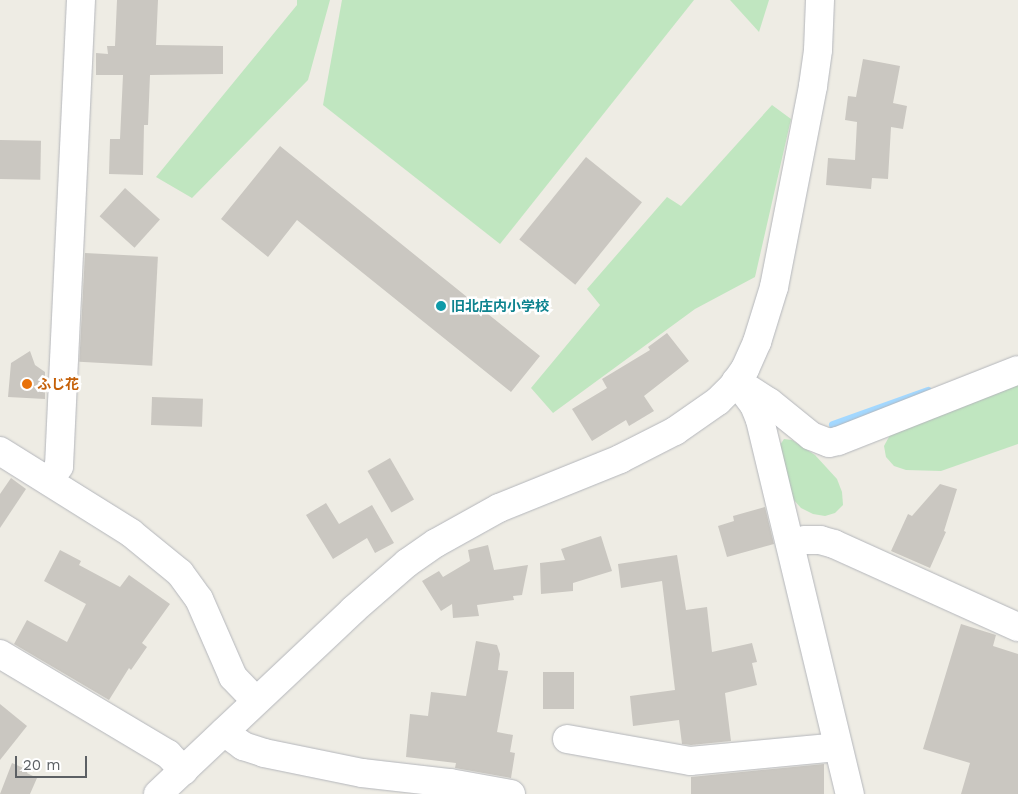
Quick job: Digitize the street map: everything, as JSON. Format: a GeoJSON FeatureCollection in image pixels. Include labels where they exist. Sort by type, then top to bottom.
{"type":"FeatureCollection","features":[{"type":"Feature","properties":{"kind":"street"},"geometry":{"type":"LineString","coordinates":[[49,482],[59,466],[82,0]]}},
{"type":"Feature","properties":{"kind":"street"},"geometry":{"type":"LineString","coordinates":[[158,794],[379,586],[436,543],[498,508],[675,432],[718,402],[736,381],[745,369],[756,342],[774,287],[813,86],[818,50],[820,0]]}},
{"type":"Feature","properties":{"kind":"street"},"geometry":{"type":"LineString","coordinates":[[736,381],[769,402],[811,436],[829,443],[1018,370]]}},
{"type":"Feature","properties":{"kind":"street"},"geometry":{"type":"LineString","coordinates":[[736,381],[754,406],[760,420],[808,627],[850,794]]}},
{"type":"Feature","properties":{"kind":"street"},"geometry":{"type":"LineString","coordinates":[[0,451],[131,533],[185,579],[199,599],[233,676],[256,700]]}},
{"type":"Feature","properties":{"kind":"street"},"geometry":{"type":"LineString","coordinates":[[790,543],[820,540],[834,544],[1018,627]]}},
{"type":"Feature","properties":{"kind":"street"},"geometry":{"type":"LineString","coordinates":[[0,654],[168,754],[184,771]]}},
{"type":"Feature","properties":{"kind":"street"},"geometry":{"type":"LineString","coordinates":[[224,732],[243,746],[264,754],[362,773],[450,783],[511,794]]}},
{"type":"Feature","properties":{"kind":"street"},"geometry":{"type":"LineString","coordinates":[[567,738],[690,761],[837,747]]}},
{"type":"Feature","properties":{"kind":"green space"},"geometry":{"type":"Polygon","coordinates":[[[297,0],[330,0],[308,80],[192,198],[156,177],[297,5],[297,0]]]}},
{"type":"Feature","properties":{"kind":"green space"},"geometry":{"type":"Polygon","coordinates":[[[342,0],[694,0],[500,244],[323,105],[342,0]]]}},
{"type":"Feature","properties":{"kind":"green space"},"geometry":{"type":"Polygon","coordinates":[[[730,0],[769,0],[759,32],[730,0]]]}},
{"type":"Feature","properties":{"kind":"green space"},"geometry":{"type":"Polygon","coordinates":[[[772,105],[791,119],[755,277],[695,309],[553,413],[531,388],[600,305],[587,289],[667,197],[681,206],[772,105]]]}},
{"type":"Feature","properties":{"kind":"green space"},"geometry":{"type":"Polygon","coordinates":[[[1018,385],[1018,444],[941,471],[906,470],[894,466],[886,457],[884,446],[890,435],[1018,385]]]}},
{"type":"Feature","properties":{"kind":"green space"},"geometry":{"type":"Polygon","coordinates":[[[784,439],[792,440],[815,455],[837,479],[842,492],[843,505],[835,513],[825,516],[813,514],[801,508],[793,499],[788,487],[780,445],[784,439]]]}},
{"type":"Feature","properties":{"kind":"building"},"geometry":{"type":"Polygon","coordinates":[[[117,0],[158,0],[156,45],[223,46],[223,74],[150,75],[148,125],[144,125],[143,175],[109,174],[110,139],[120,139],[123,75],[96,75],[96,53],[108,54],[107,46],[115,46],[117,0]]]}},
{"type":"Feature","properties":{"kind":"building"},"geometry":{"type":"Polygon","coordinates":[[[863,59],[900,66],[893,103],[907,106],[903,129],[891,127],[888,179],[872,178],[871,189],[826,185],[828,158],[855,160],[857,122],[845,120],[848,96],[856,97],[863,59]]]}},
{"type":"Feature","properties":{"kind":"building"},"geometry":{"type":"Polygon","coordinates":[[[0,140],[41,141],[40,180],[0,179],[0,140]]]}},
{"type":"Feature","properties":{"kind":"building","name":"旧北庄内小学校"},"geometry":{"type":"Polygon","coordinates":[[[280,146],[540,356],[511,392],[297,220],[268,257],[221,219],[280,146]]]}},
{"type":"Feature","properties":{"kind":"building"},"geometry":{"type":"Polygon","coordinates":[[[586,157],[642,202],[575,285],[519,239],[586,157]]]}},
{"type":"Feature","properties":{"kind":"building"},"geometry":{"type":"Polygon","coordinates":[[[125,188],[160,219],[135,248],[100,216],[125,188]]]}},
{"type":"Feature","properties":{"kind":"building"},"geometry":{"type":"Polygon","coordinates":[[[85,253],[158,257],[152,366],[79,362],[85,253]]]}},
{"type":"Feature","properties":{"kind":"building"},"geometry":{"type":"Polygon","coordinates":[[[667,333],[689,361],[644,396],[654,411],[629,426],[626,420],[592,441],[572,409],[607,388],[602,379],[650,350],[648,347],[667,333]]]}},
{"type":"Feature","properties":{"kind":"building","name":"ふじ花"},"geometry":{"type":"Polygon","coordinates":[[[30,351],[35,365],[45,372],[45,399],[8,397],[11,363],[30,351]]]}},
{"type":"Feature","properties":{"kind":"building"},"geometry":{"type":"Polygon","coordinates":[[[152,397],[203,399],[202,427],[151,425],[152,397]]]}},
{"type":"Feature","properties":{"kind":"building"},"geometry":{"type":"Polygon","coordinates":[[[390,458],[414,500],[391,513],[367,471],[390,458]]]}},
{"type":"Feature","properties":{"kind":"building"},"geometry":{"type":"Polygon","coordinates":[[[11,478],[26,489],[0,528],[0,494],[11,478]]]}},
{"type":"Feature","properties":{"kind":"building"},"geometry":{"type":"Polygon","coordinates":[[[940,484],[957,489],[944,531],[946,532],[930,568],[891,551],[908,514],[912,516],[940,484]]]}},
{"type":"Feature","properties":{"kind":"building"},"geometry":{"type":"Polygon","coordinates":[[[326,503],[339,524],[372,505],[394,543],[375,553],[367,538],[333,559],[306,515],[326,503]]]}},
{"type":"Feature","properties":{"kind":"building"},"geometry":{"type":"Polygon","coordinates":[[[765,507],[774,544],[727,557],[718,526],[734,521],[733,516],[765,507]]]}},
{"type":"Feature","properties":{"kind":"building"},"geometry":{"type":"Polygon","coordinates":[[[601,536],[612,571],[573,583],[573,591],[541,594],[540,563],[565,560],[561,549],[601,536]]]}},
{"type":"Feature","properties":{"kind":"building"},"geometry":{"type":"Polygon","coordinates":[[[488,545],[494,570],[528,565],[522,595],[513,596],[514,600],[477,605],[479,616],[453,618],[452,604],[441,611],[422,581],[439,571],[443,577],[470,561],[468,550],[488,545]]]}},
{"type":"Feature","properties":{"kind":"building"},"geometry":{"type":"Polygon","coordinates":[[[60,550],[81,561],[79,565],[120,587],[129,575],[170,604],[142,643],[147,647],[131,670],[129,668],[109,700],[14,644],[27,620],[67,642],[86,604],[44,581],[60,550]]]}},
{"type":"Feature","properties":{"kind":"building"},"geometry":{"type":"Polygon","coordinates":[[[677,555],[686,610],[707,607],[712,652],[752,643],[757,662],[752,663],[757,685],[725,693],[731,741],[691,745],[682,744],[679,720],[633,726],[630,696],[675,690],[662,581],[621,588],[618,564],[677,555]]]}},
{"type":"Feature","properties":{"kind":"building"},"geometry":{"type":"Polygon","coordinates":[[[961,624],[996,635],[993,646],[1018,654],[1018,794],[961,794],[970,763],[923,749],[961,624]]]}},
{"type":"Feature","properties":{"kind":"building"},"geometry":{"type":"Polygon","coordinates":[[[476,641],[497,645],[500,654],[498,670],[508,671],[497,732],[513,735],[510,752],[515,753],[511,778],[455,768],[456,763],[406,757],[410,714],[428,716],[431,692],[466,696],[476,641]]]}},
{"type":"Feature","properties":{"kind":"building"},"geometry":{"type":"Polygon","coordinates":[[[543,672],[574,672],[574,709],[543,709],[543,672]]]}},
{"type":"Feature","properties":{"kind":"building"},"geometry":{"type":"Polygon","coordinates":[[[0,704],[27,726],[0,760],[0,704]]]}},
{"type":"Feature","properties":{"kind":"building"},"geometry":{"type":"Polygon","coordinates":[[[12,763],[28,770],[27,773],[37,778],[30,794],[0,794],[12,763]]]}},
{"type":"Feature","properties":{"kind":"building"},"geometry":{"type":"Polygon","coordinates":[[[824,764],[824,794],[691,794],[691,777],[824,764]]]}},
{"type":"Feature","properties":{"kind":"waterway"},"geometry":{"type":"LineString","coordinates":[[833,425],[928,391]]}},
{"type":"Feature","properties":{"kind":"place","name":"旧北庄内小学校"},"geometry":{"type":"Point","coordinates":[441,306]}},
{"type":"Feature","properties":{"kind":"place","name":"ふじ花"},"geometry":{"type":"Point","coordinates":[27,384]}}]}
